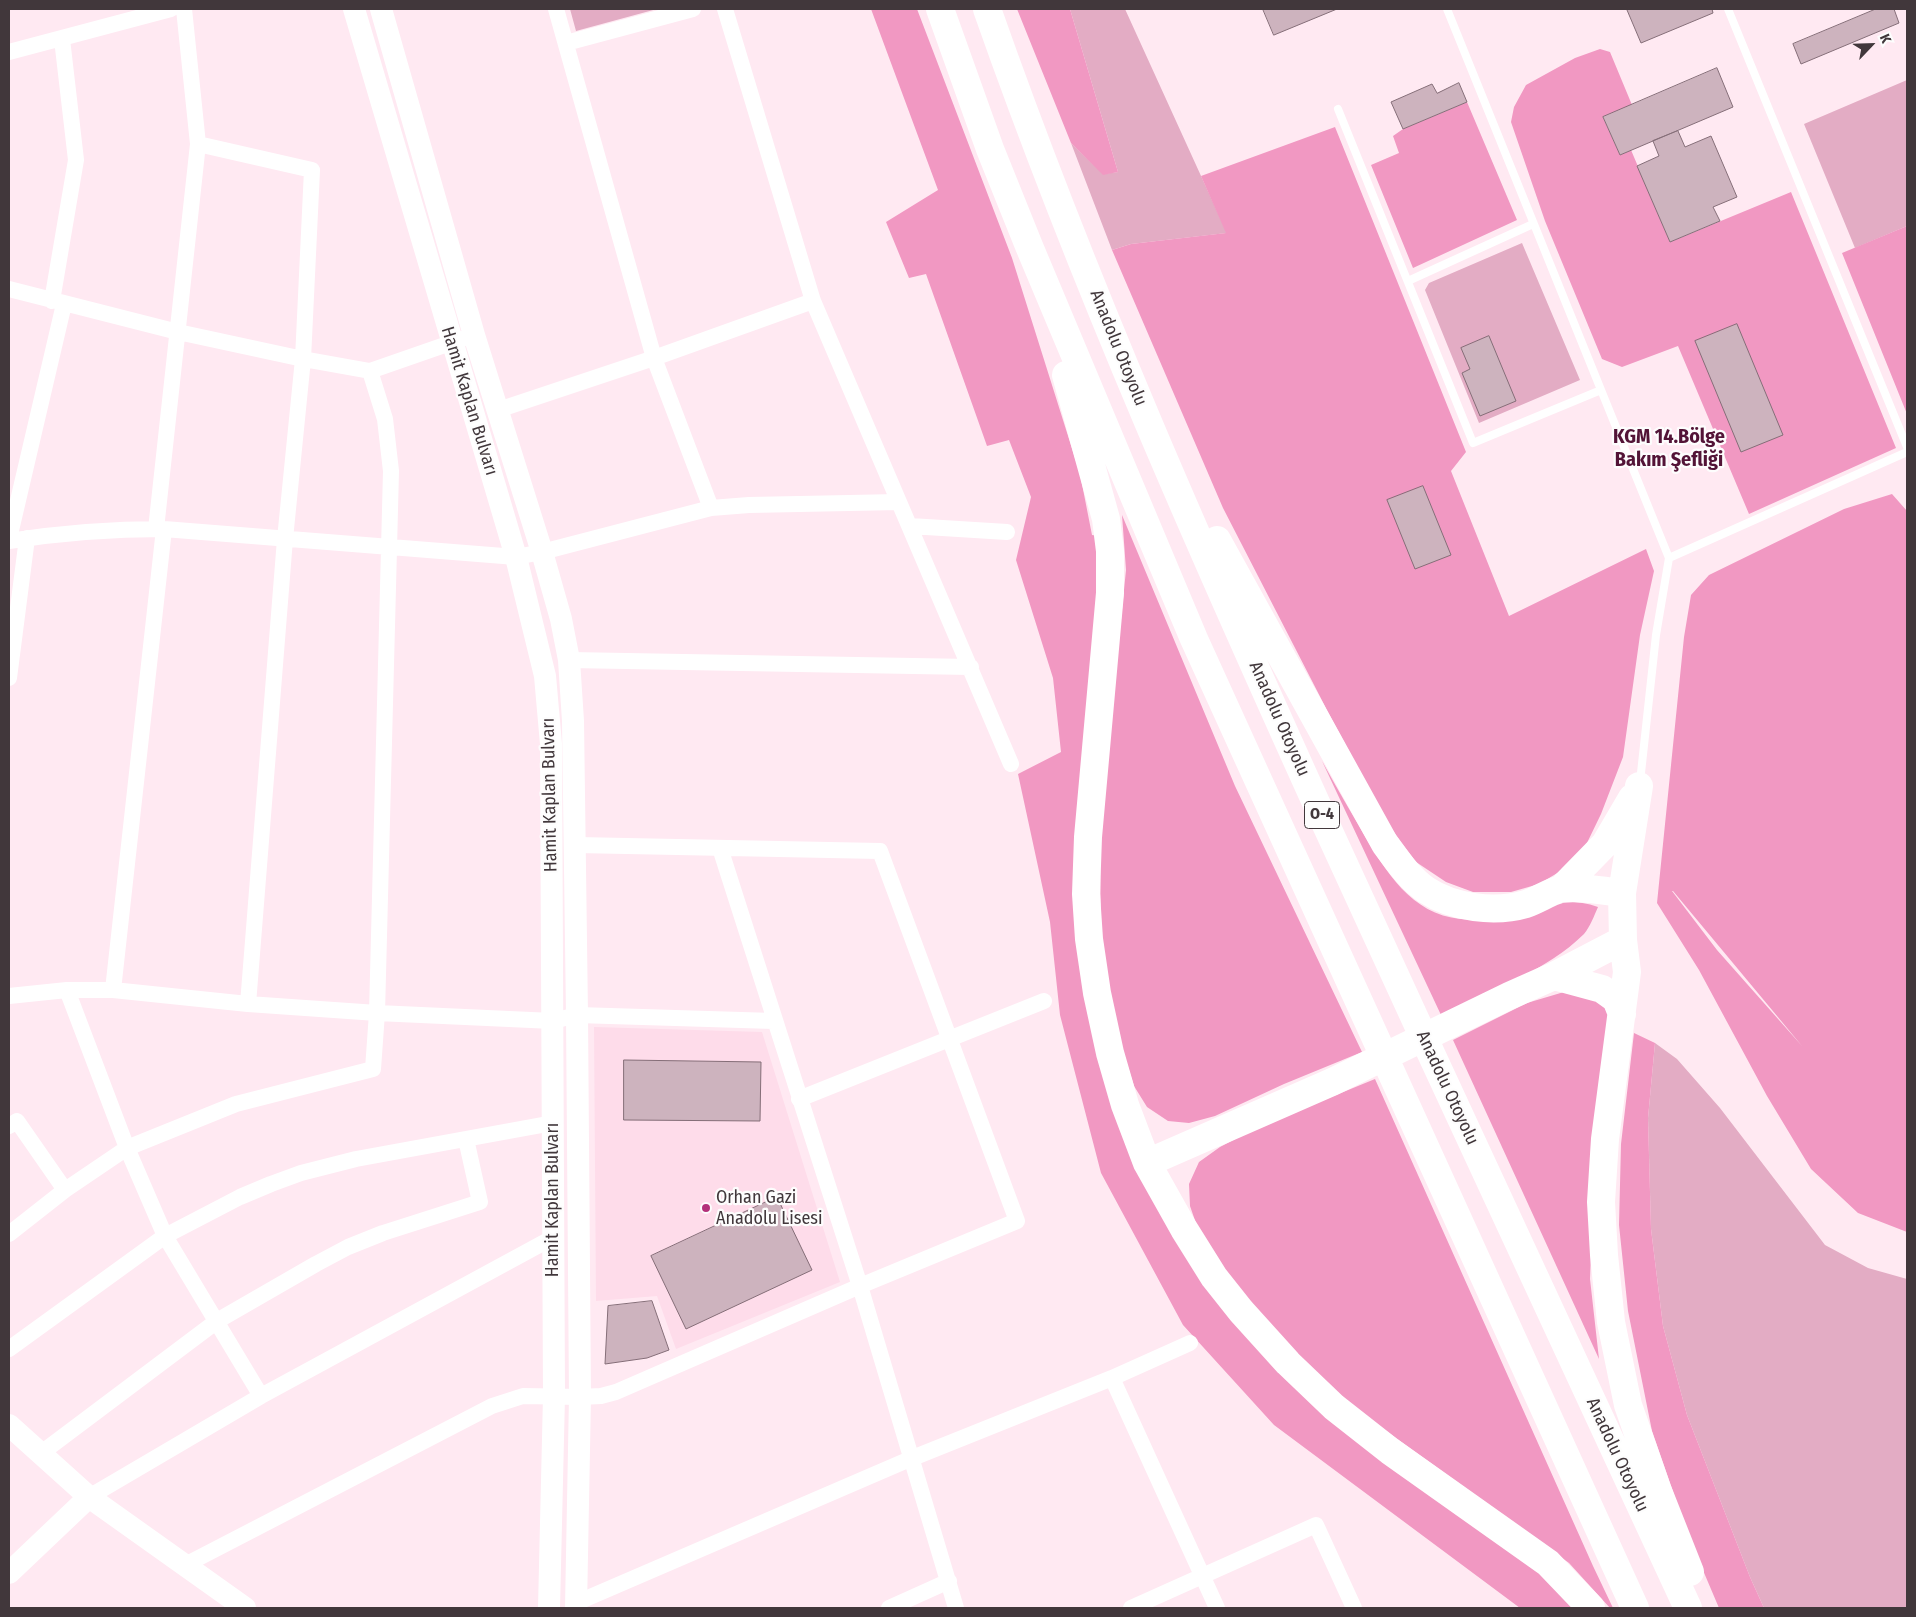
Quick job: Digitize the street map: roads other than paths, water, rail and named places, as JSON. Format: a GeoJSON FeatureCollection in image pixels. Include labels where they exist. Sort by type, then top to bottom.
{"type":"FeatureCollection","features":[{"type":"Feature","properties":{"kind":"highway","name":"O-4"},"geometry":{"type":"LineString","coordinates":[[940,9],[990,149],[1028,246],[1194,639],[1636,1608]]}},
{"type":"Feature","properties":{"kind":"highway","name":"Anadolu Otoyolu"},"geometry":{"type":"LineString","coordinates":[[987,9],[1029,128],[1134,390],[1265,690],[1688,1608]]}},
{"type":"Feature","properties":{"kind":"highway"},"geometry":{"type":"LineString","coordinates":[[1028,246],[1093,467],[1106,518],[1110,551],[1110,594],[1088,836],[1086,894],[1089,939],[1097,993],[1110,1053],[1125,1105],[1146,1163],[1214,1277],[1240,1311],[1288,1363],[1334,1407],[1390,1451],[1548,1563],[1591,1608]]}},
{"type":"Feature","properties":{"kind":"highway"},"geometry":{"type":"LineString","coordinates":[[1134,390],[1361,803],[1385,844],[1407,872],[1426,890],[1449,901],[1474,907],[1496,909],[1525,904],[1561,889],[1605,844],[1639,786]]}},
{"type":"Feature","properties":{"kind":"highway"},"geometry":{"type":"LineString","coordinates":[[1639,786],[1622,893],[1623,940],[1628,972],[1605,1139],[1601,1202],[1604,1255],[1611,1322],[1628,1405],[1658,1491],[1705,1608]]}},
{"type":"Feature","properties":{"kind":"highway"},"geometry":{"type":"LineString","coordinates":[[1561,889],[1622,893]]}},
{"type":"Feature","properties":{"kind":"highway"},"geometry":{"type":"LineString","coordinates":[[1146,1163],[1332,1082],[1554,976],[1623,940]]}},
{"type":"Feature","properties":{"kind":"highway"},"geometry":{"type":"LineString","coordinates":[[1554,976],[1602,989],[1616,999],[1622,1014]]}},
{"type":"Feature","properties":{"kind":"main road","name":"Hamit Kaplan Bulvarı"},"geometry":{"type":"LineString","coordinates":[[354,9],[516,557],[545,676],[550,714],[554,1396],[549,1608]]}},
{"type":"Feature","properties":{"kind":"main road","name":"Hamit Kaplan Bulvarı"},"geometry":{"type":"LineString","coordinates":[[381,9],[474,335],[542,552],[569,660],[573,721],[576,845],[580,1397],[576,1606]]}},
{"type":"Feature","properties":{"kind":"main road"},"geometry":{"type":"LineString","coordinates":[[9,1425],[89,1497],[245,1608]]}},
{"type":"Feature","properties":{"kind":"main road"},"geometry":{"type":"LineString","coordinates":[[9,1573],[89,1497]]}},
{"type":"Feature","properties":{"kind":"street"},"geometry":{"type":"LineString","coordinates":[[9,52],[171,9]]}},
{"type":"Feature","properties":{"kind":"street"},"geometry":{"type":"LineString","coordinates":[[113,990],[198,144],[184,9]]}},
{"type":"Feature","properties":{"kind":"street"},"geometry":{"type":"LineString","coordinates":[[556,9],[654,358],[711,508]]}},
{"type":"Feature","properties":{"kind":"street"},"geometry":{"type":"LineString","coordinates":[[566,43],[693,9]]}},
{"type":"Feature","properties":{"kind":"street"},"geometry":{"type":"LineString","coordinates":[[725,9],[814,301],[1011,764]]}},
{"type":"Feature","properties":{"kind":"street"},"geometry":{"type":"LineString","coordinates":[[62,39],[76,160],[58,302],[9,540],[120,529],[160,529],[516,557],[711,508],[749,505],[899,502]]}},
{"type":"Feature","properties":{"kind":"street"},"geometry":{"type":"LineString","coordinates":[[198,144],[312,170],[303,359],[285,540],[248,1004]]}},
{"type":"Feature","properties":{"kind":"street"},"geometry":{"type":"LineString","coordinates":[[9,289],[178,332],[303,359],[370,371],[474,335]]}},
{"type":"Feature","properties":{"kind":"street"},"geometry":{"type":"LineString","coordinates":[[498,410],[654,358],[814,301]]}},
{"type":"Feature","properties":{"kind":"street"},"geometry":{"type":"LineString","coordinates":[[9,1234],[66,1190],[127,1148],[236,1104],[373,1069],[391,471],[385,419],[370,371]]}},
{"type":"Feature","properties":{"kind":"street"},"geometry":{"type":"LineString","coordinates":[[910,526],[1007,532]]}},
{"type":"Feature","properties":{"kind":"street"},"geometry":{"type":"LineString","coordinates":[[9,678],[27,538]]}},
{"type":"Feature","properties":{"kind":"street"},"geometry":{"type":"LineString","coordinates":[[569,660],[971,667]]}},
{"type":"Feature","properties":{"kind":"street"},"geometry":{"type":"LineString","coordinates":[[185,1565],[473,1415],[499,1404],[523,1396],[580,1397],[601,1396],[616,1392],[860,1286],[1017,1221],[880,852],[576,845]]}},
{"type":"Feature","properties":{"kind":"street"},"geometry":{"type":"LineString","coordinates":[[720,848],[860,1286],[910,1459],[956,1608]]}},
{"type":"Feature","properties":{"kind":"street"},"geometry":{"type":"LineString","coordinates":[[67,990],[127,1148],[165,1236],[261,1396]]}},
{"type":"Feature","properties":{"kind":"street"},"geometry":{"type":"LineString","coordinates":[[9,996],[67,990],[113,990],[248,1004],[376,1013],[552,1021],[577,1015],[774,1021]]}},
{"type":"Feature","properties":{"kind":"street"},"geometry":{"type":"LineString","coordinates":[[799,1099],[1044,1002]]}},
{"type":"Feature","properties":{"kind":"street"},"geometry":{"type":"LineString","coordinates":[[9,1126],[17,1121],[66,1190]]}},
{"type":"Feature","properties":{"kind":"street"},"geometry":{"type":"LineString","coordinates":[[9,1349],[165,1236],[240,1197],[300,1173],[356,1159],[553,1123]]}},
{"type":"Feature","properties":{"kind":"street"},"geometry":{"type":"LineString","coordinates":[[40,1454],[217,1321],[348,1247],[398,1228],[480,1202],[466,1139]]}},
{"type":"Feature","properties":{"kind":"street"},"geometry":{"type":"LineString","coordinates":[[89,1497],[261,1396],[554,1237]]}},
{"type":"Feature","properties":{"kind":"street"},"geometry":{"type":"LineString","coordinates":[[576,1606],[910,1459],[1112,1378],[1190,1343]]}},
{"type":"Feature","properties":{"kind":"street"},"geometry":{"type":"LineString","coordinates":[[1112,1378],[1217,1608]]}},
{"type":"Feature","properties":{"kind":"street"},"geometry":{"type":"LineString","coordinates":[[1131,1608],[1316,1525],[1354,1608]]}},
{"type":"Feature","properties":{"kind":"street"},"geometry":{"type":"LineString","coordinates":[[889,1608],[949,1581]]}},
{"type":"Feature","properties":{"kind":"lane"},"geometry":{"type":"LineString","coordinates":[[1448,9],[1669,558],[1656,635],[1639,786]]}},
{"type":"Feature","properties":{"kind":"lane"},"geometry":{"type":"LineString","coordinates":[[1728,9],[1907,447]]}},
{"type":"Feature","properties":{"kind":"lane"},"geometry":{"type":"LineString","coordinates":[[1338,109],[1473,443],[1601,390]]}},
{"type":"Feature","properties":{"kind":"lane"},"geometry":{"type":"LineString","coordinates":[[1408,281],[1534,224]]}},
{"type":"Feature","properties":{"kind":"lane"},"geometry":{"type":"LineString","coordinates":[[1669,558],[1907,452]]}},
{"type":"Feature","properties":{"kind":"place","name":"Orhan Gazi Anadolu Lisesi"},"geometry":{"type":"Point","coordinates":[706,1208]}},
{"type":"Feature","properties":{"kind":"district","name":"KGM 14.Bölge Bakım Şefliği"},"geometry":{"type":"Point","coordinates":[1669,448]}}]}
